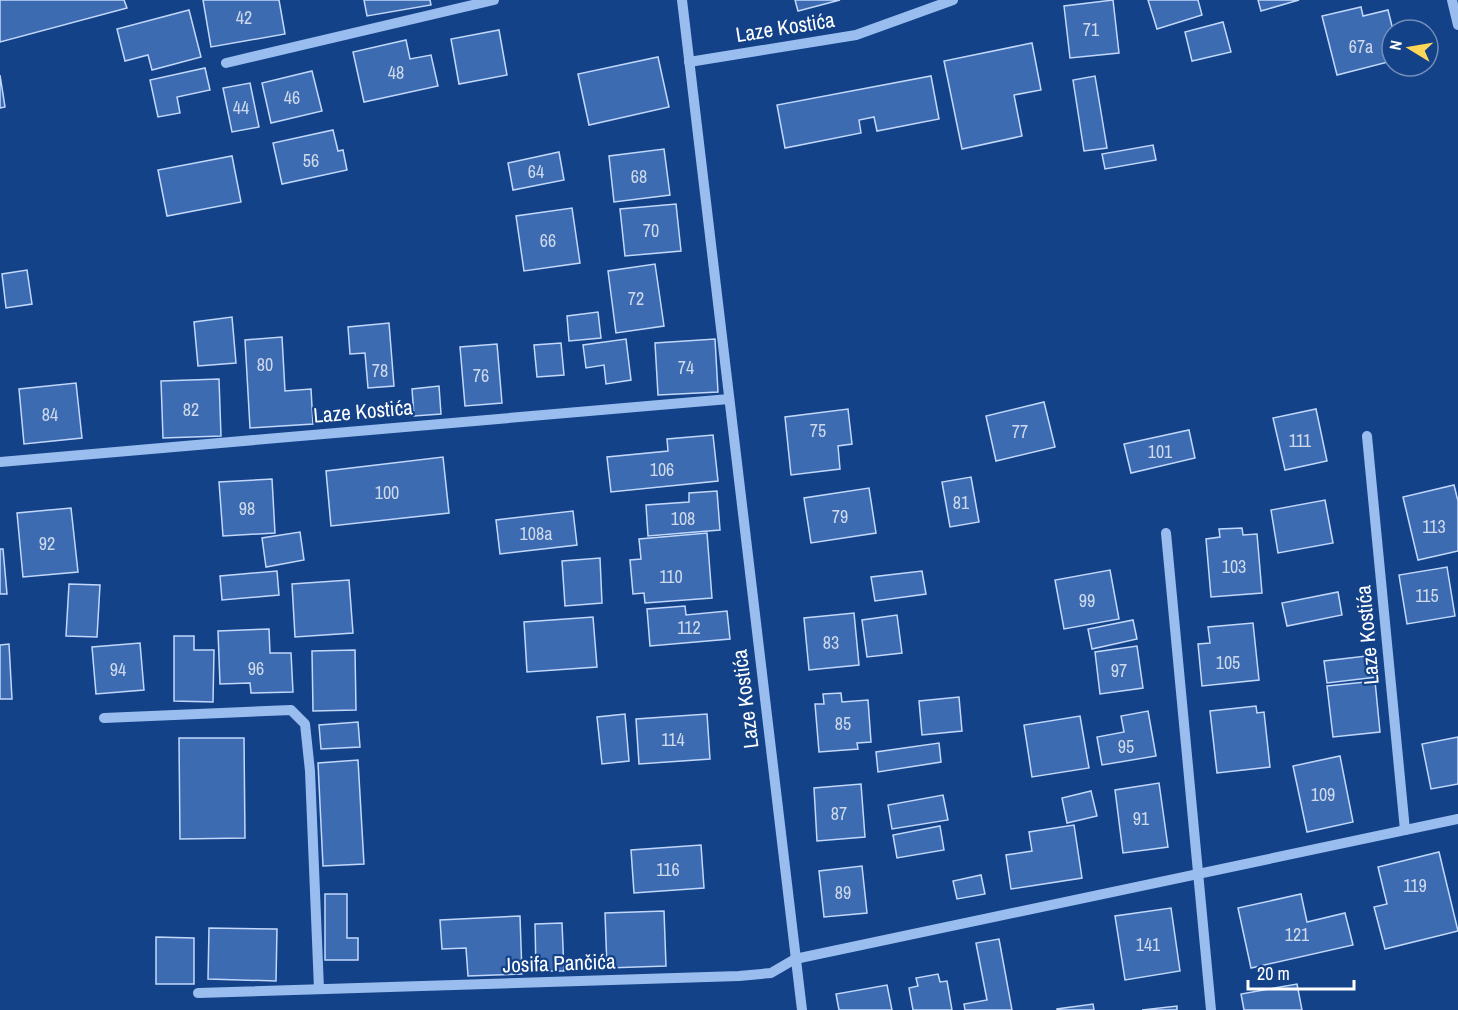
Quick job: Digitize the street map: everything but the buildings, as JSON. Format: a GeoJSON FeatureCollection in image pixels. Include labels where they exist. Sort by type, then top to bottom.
{"type":"FeatureCollection","features":[{"type":"Feature","properties":{"kind":"street"},"geometry":{"type":"LineString","coordinates":[[226,63],[494,0]]}},
{"type":"Feature","properties":{"kind":"street","name":"Laze Kostića"},"geometry":{"type":"LineString","coordinates":[[682,0],[802,1010]]}},
{"type":"Feature","properties":{"kind":"street","name":"Laze Kostića"},"geometry":{"type":"LineString","coordinates":[[689,62],[856,35],[953,0]]}},
{"type":"Feature","properties":{"kind":"street"},"geometry":{"type":"LineString","coordinates":[[1452,0],[1458,25]]}},
{"type":"Feature","properties":{"kind":"street","name":"Laze Kostića"},"geometry":{"type":"LineString","coordinates":[[0,462],[729,399]]}},
{"type":"Feature","properties":{"kind":"street","name":"Laze Kostića"},"geometry":{"type":"LineString","coordinates":[[1367,436],[1405,830]]}},
{"type":"Feature","properties":{"kind":"street"},"geometry":{"type":"LineString","coordinates":[[1166,533],[1211,1010]]}},
{"type":"Feature","properties":{"kind":"street"},"geometry":{"type":"LineString","coordinates":[[104,718],[291,710],[305,724],[310,771],[319,989]]}},
{"type":"Feature","properties":{"kind":"street"},"geometry":{"type":"LineString","coordinates":[[795,959],[1458,819]]}},
{"type":"Feature","properties":{"kind":"street","name":"Josifa Pančića"},"geometry":{"type":"LineString","coordinates":[[198,993],[739,976],[771,973],[795,959]]}}]}
